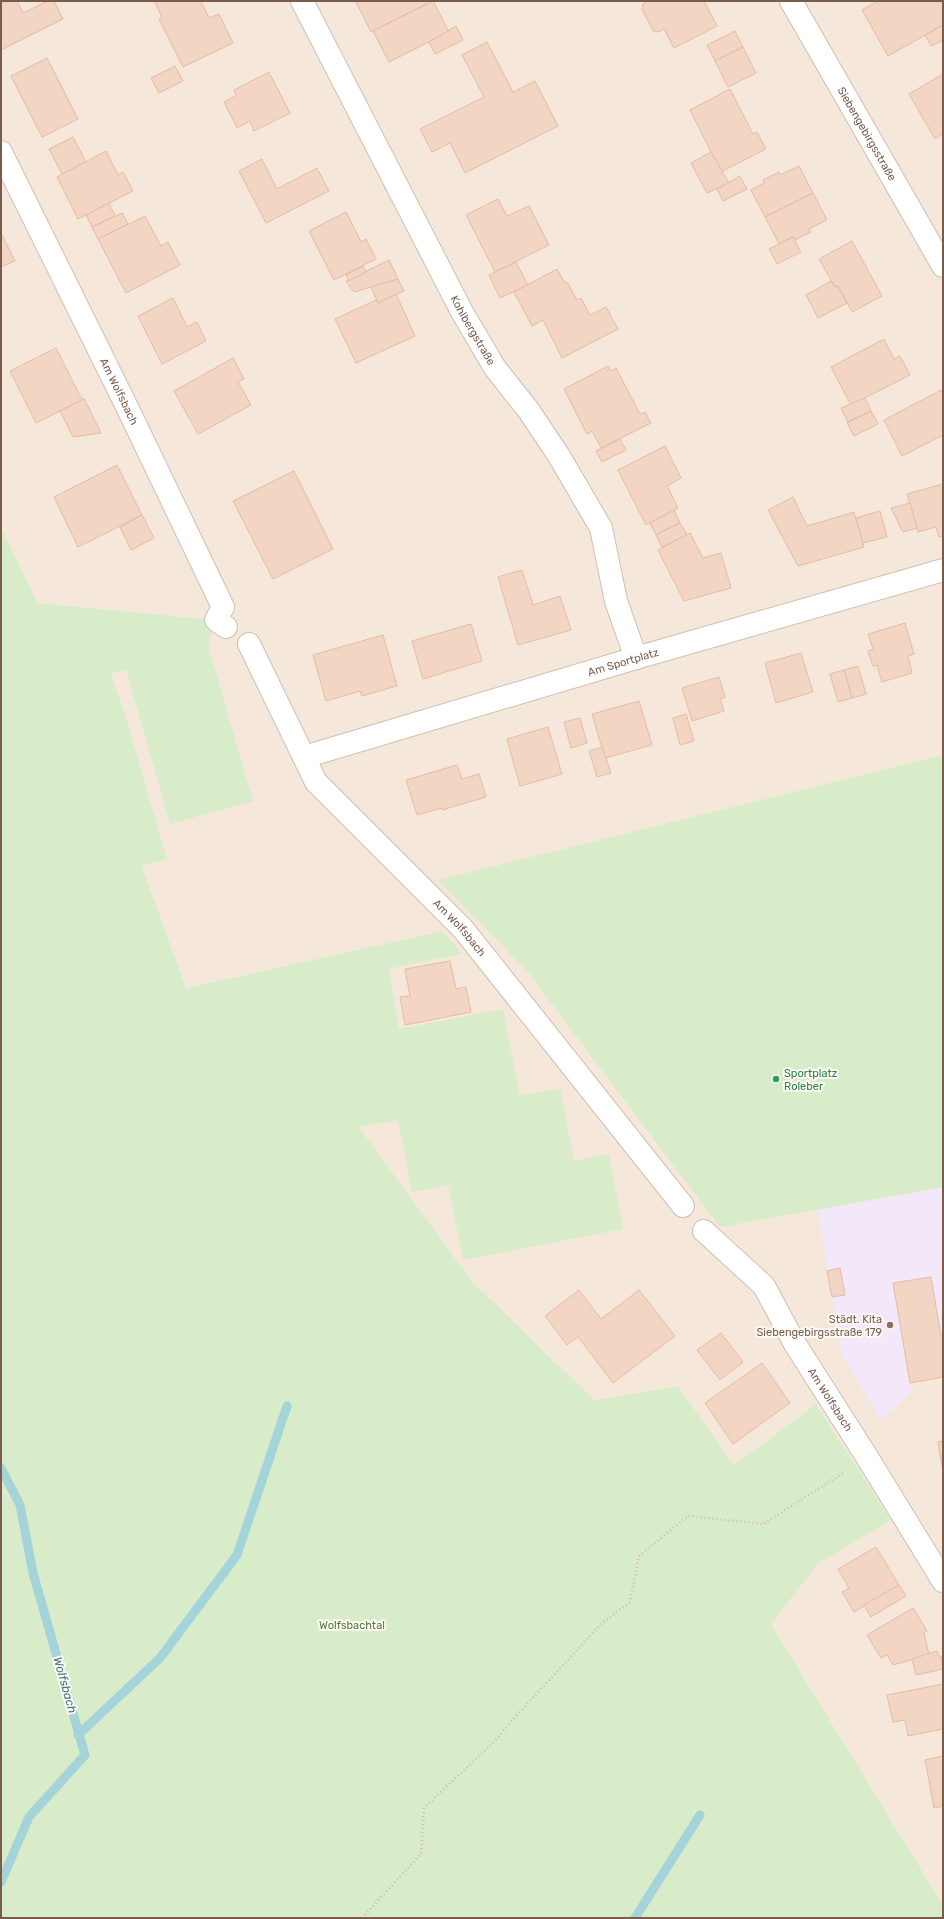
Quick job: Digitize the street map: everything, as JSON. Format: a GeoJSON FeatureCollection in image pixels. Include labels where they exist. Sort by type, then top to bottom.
{"type":"FeatureCollection","features":[{"type":"Feature","properties":{"kind":"street","name":"Kohlbergstraße"},"geometry":{"type":"LineString","coordinates":[[302,1],[462,312],[495,368],[529,411],[551,443],[601,528],[616,601],[636,658]]}},
{"type":"Feature","properties":{"kind":"street","name":"Siebengebirgsstraße"},"geometry":{"type":"LineString","coordinates":[[791,1],[943,266]]}},
{"type":"Feature","properties":{"kind":"street","name":"Am Wolfsbach"},"geometry":{"type":"LineString","coordinates":[[1,152],[128,409],[223,607],[216,620],[226,628]]}},
{"type":"Feature","properties":{"kind":"street","name":"Am Sportplatz"},"geometry":{"type":"LineString","coordinates":[[304,757],[636,658],[943,570]]}},
{"type":"Feature","properties":{"kind":"street","name":"Am Wolfsbach"},"geometry":{"type":"LineString","coordinates":[[249,644],[316,782],[463,929],[683,1206]]}},
{"type":"Feature","properties":{"kind":"street","name":"Am Wolfsbach"},"geometry":{"type":"LineString","coordinates":[[704,1231],[764,1286],[795,1344],[868,1457],[943,1582]]}},
{"type":"Feature","properties":{"kind":"path"},"geometry":{"type":"LineString","coordinates":[[362,1918],[421,1854],[424,1808],[493,1743],[602,1623],[630,1602],[639,1556],[688,1516],[763,1524],[868,1457]]}},
{"type":"Feature","properties":{"kind":"shaded area"},"geometry":{"type":"Polygon","coordinates":[[[1,1],[943,1],[943,1905],[771,1624],[819,1563],[891,1520],[816,1404],[734,1465],[678,1386],[594,1400],[472,1281],[359,1127],[389,969],[463,954],[442,931],[186,988],[142,866],[122,704],[111,674],[126,670],[216,620],[38,603],[1,527],[1,1]]]}},
{"type":"Feature","properties":{"kind":"shaded area","name":"Städt. Kita Siebengebirgsstraße 179"},"geometry":{"type":"Polygon","coordinates":[[[943,1187],[943,1377],[910,1383],[911,1393],[881,1420],[842,1354],[817,1210],[943,1187]]]}},
{"type":"Feature","properties":{"kind":"green space","name":"Wolfsbachtal"},"geometry":{"type":"Polygon","coordinates":[[[1,527],[38,603],[216,620],[208,646],[253,801],[170,824],[126,670],[111,674],[122,705],[167,859],[142,866],[186,988],[442,931],[463,954],[389,969],[399,1029],[503,1009],[520,1096],[560,1088],[574,1161],[609,1154],[623,1229],[463,1260],[448,1185],[412,1192],[398,1120],[359,1127],[472,1281],[594,1400],[678,1386],[734,1465],[816,1404],[891,1520],[819,1563],[771,1624],[943,1905],[943,1918],[1,1918],[1,527]]]}},
{"type":"Feature","properties":{"kind":"green space","name":"Sportplatz Roleber"},"geometry":{"type":"Polygon","coordinates":[[[943,755],[943,1187],[720,1227],[527,971],[438,880],[943,755]]]}},
{"type":"Feature","properties":{"kind":"building"},"geometry":{"type":"Polygon","coordinates":[[[1,1],[17,1],[23,13],[48,1],[54,1],[63,19],[1,50],[1,1]]]}},
{"type":"Feature","properties":{"kind":"building"},"geometry":{"type":"Polygon","coordinates":[[[201,1],[209,18],[219,14],[233,43],[183,67],[159,19],[162,18],[155,2],[201,1]]]}},
{"type":"Feature","properties":{"kind":"building"},"geometry":{"type":"Polygon","coordinates":[[[425,1],[427,4],[371,32],[356,2],[425,1]]]}},
{"type":"Feature","properties":{"kind":"building"},"geometry":{"type":"Polygon","coordinates":[[[433,1],[449,32],[389,62],[373,31],[433,1]]]}},
{"type":"Feature","properties":{"kind":"building"},"geometry":{"type":"Polygon","coordinates":[[[648,1],[704,1],[717,26],[674,48],[664,29],[658,32],[653,31],[642,9],[643,4],[648,1]]]}},
{"type":"Feature","properties":{"kind":"building"},"geometry":{"type":"Polygon","coordinates":[[[878,1],[941,1],[943,4],[943,25],[888,56],[862,10],[878,1]]]}},
{"type":"Feature","properties":{"kind":"building"},"geometry":{"type":"Polygon","coordinates":[[[943,25],[943,40],[931,46],[925,35],[943,25]]]}},
{"type":"Feature","properties":{"kind":"building"},"geometry":{"type":"Polygon","coordinates":[[[456,26],[463,40],[435,54],[429,42],[456,26]]]}},
{"type":"Feature","properties":{"kind":"building"},"geometry":{"type":"Polygon","coordinates":[[[735,31],[743,47],[715,61],[707,45],[735,31]]]}},
{"type":"Feature","properties":{"kind":"building"},"geometry":{"type":"Polygon","coordinates":[[[487,42],[513,92],[535,81],[558,126],[465,173],[450,143],[432,152],[420,129],[484,97],[462,55],[487,42]]]}},
{"type":"Feature","properties":{"kind":"building"},"geometry":{"type":"Polygon","coordinates":[[[743,47],[756,73],[728,87],[715,61],[743,47]]]}},
{"type":"Feature","properties":{"kind":"building"},"geometry":{"type":"Polygon","coordinates":[[[47,58],[78,119],[42,137],[11,76],[47,58]]]}},
{"type":"Feature","properties":{"kind":"building"},"geometry":{"type":"Polygon","coordinates":[[[175,66],[183,81],[159,93],[151,78],[175,66]]]}},
{"type":"Feature","properties":{"kind":"building"},"geometry":{"type":"Polygon","coordinates":[[[269,72],[290,113],[254,131],[250,121],[237,128],[224,102],[236,96],[234,90],[269,72]]]}},
{"type":"Feature","properties":{"kind":"building"},"geometry":{"type":"Polygon","coordinates":[[[943,74],[943,134],[935,139],[909,94],[943,74]]]}},
{"type":"Feature","properties":{"kind":"building"},"geometry":{"type":"Polygon","coordinates":[[[730,89],[753,134],[757,132],[766,149],[721,172],[690,110],[730,89]]]}},
{"type":"Feature","properties":{"kind":"building"},"geometry":{"type":"Polygon","coordinates":[[[73,137],[86,162],[62,174],[49,149],[73,137]]]}},
{"type":"Feature","properties":{"kind":"building"},"geometry":{"type":"Polygon","coordinates":[[[106,151],[118,175],[123,172],[133,191],[78,219],[57,177],[106,151]]]}},
{"type":"Feature","properties":{"kind":"building"},"geometry":{"type":"Polygon","coordinates":[[[711,152],[729,183],[707,193],[691,163],[711,152]]]}},
{"type":"Feature","properties":{"kind":"building"},"geometry":{"type":"Polygon","coordinates":[[[262,159],[277,189],[317,168],[329,191],[266,223],[239,171],[262,159]]]}},
{"type":"Feature","properties":{"kind":"building"},"geometry":{"type":"Polygon","coordinates":[[[799,166],[813,193],[765,217],[751,190],[764,183],[763,180],[779,172],[780,175],[799,166]]]}},
{"type":"Feature","properties":{"kind":"building"},"geometry":{"type":"Polygon","coordinates":[[[740,176],[747,189],[723,201],[717,189],[740,176]]]}},
{"type":"Feature","properties":{"kind":"building"},"geometry":{"type":"Polygon","coordinates":[[[813,193],[827,220],[809,229],[811,232],[795,240],[793,237],[779,244],[765,217],[813,193]]]}},
{"type":"Feature","properties":{"kind":"building"},"geometry":{"type":"Polygon","coordinates":[[[498,199],[507,216],[529,206],[549,245],[495,272],[466,215],[498,199]]]}},
{"type":"Feature","properties":{"kind":"building"},"geometry":{"type":"Polygon","coordinates":[[[109,203],[115,216],[92,227],[86,215],[109,203]]]}},
{"type":"Feature","properties":{"kind":"building"},"geometry":{"type":"Polygon","coordinates":[[[346,212],[361,242],[366,239],[376,259],[334,280],[309,231],[346,212]]]}},
{"type":"Feature","properties":{"kind":"building"},"geometry":{"type":"Polygon","coordinates":[[[122,213],[128,224],[98,239],[92,227],[122,213]]]}},
{"type":"Feature","properties":{"kind":"building"},"geometry":{"type":"Polygon","coordinates":[[[145,216],[161,246],[168,242],[180,265],[126,293],[98,239],[145,216]]]}},
{"type":"Feature","properties":{"kind":"building"},"geometry":{"type":"Polygon","coordinates":[[[1,233],[15,261],[1,267],[1,233]]]}},
{"type":"Feature","properties":{"kind":"building"},"geometry":{"type":"Polygon","coordinates":[[[793,237],[801,252],[777,264],[769,249],[793,237]]]}},
{"type":"Feature","properties":{"kind":"building"},"geometry":{"type":"Polygon","coordinates":[[[852,241],[882,296],[852,312],[838,286],[835,287],[819,259],[852,241]]]}},
{"type":"Feature","properties":{"kind":"building"},"geometry":{"type":"Polygon","coordinates":[[[389,260],[398,279],[354,292],[346,281],[389,260]]]}},
{"type":"Feature","properties":{"kind":"building"},"geometry":{"type":"Polygon","coordinates":[[[516,262],[528,285],[500,298],[489,275],[516,262]]]}},
{"type":"Feature","properties":{"kind":"building"},"geometry":{"type":"Polygon","coordinates":[[[363,266],[366,272],[349,281],[346,275],[363,266]]]}},
{"type":"Feature","properties":{"kind":"building"},"geometry":{"type":"Polygon","coordinates":[[[557,269],[565,283],[567,282],[577,300],[581,298],[590,315],[606,307],[618,329],[562,358],[543,320],[532,326],[514,292],[557,269]]]}},
{"type":"Feature","properties":{"kind":"building"},"geometry":{"type":"Polygon","coordinates":[[[398,279],[404,291],[378,303],[371,287],[398,279]]]}},
{"type":"Feature","properties":{"kind":"building"},"geometry":{"type":"Polygon","coordinates":[[[831,281],[835,287],[838,286],[847,303],[818,318],[806,295],[831,281]]]}},
{"type":"Feature","properties":{"kind":"building"},"geometry":{"type":"Polygon","coordinates":[[[396,294],[415,336],[356,363],[335,319],[376,300],[378,303],[396,294]]]}},
{"type":"Feature","properties":{"kind":"building"},"geometry":{"type":"Polygon","coordinates":[[[173,298],[187,327],[197,322],[206,341],[162,364],[138,316],[173,298]]]}},
{"type":"Feature","properties":{"kind":"building"},"geometry":{"type":"Polygon","coordinates":[[[884,339],[894,359],[900,356],[910,375],[851,405],[831,367],[884,339]]]}},
{"type":"Feature","properties":{"kind":"building"},"geometry":{"type":"Polygon","coordinates":[[[56,348],[82,400],[36,423],[10,371],[56,348]]]}},
{"type":"Feature","properties":{"kind":"building"},"geometry":{"type":"Polygon","coordinates":[[[233,358],[244,379],[238,382],[251,405],[198,434],[174,391],[233,358]]]}},
{"type":"Feature","properties":{"kind":"building"},"geometry":{"type":"Polygon","coordinates":[[[608,366],[611,371],[616,368],[640,414],[645,412],[651,423],[601,448],[592,431],[587,434],[564,389],[608,366]]]}},
{"type":"Feature","properties":{"kind":"building"},"geometry":{"type":"Polygon","coordinates":[[[941,390],[943,394],[943,435],[902,456],[884,420],[941,390]]]}},
{"type":"Feature","properties":{"kind":"building"},"geometry":{"type":"Polygon","coordinates":[[[84,398],[101,433],[73,437],[60,411],[84,398]]]}},
{"type":"Feature","properties":{"kind":"building"},"geometry":{"type":"Polygon","coordinates":[[[865,398],[871,411],[848,422],[841,408],[865,398]]]}},
{"type":"Feature","properties":{"kind":"building"},"geometry":{"type":"Polygon","coordinates":[[[871,411],[878,424],[854,436],[847,423],[871,411]]]}},
{"type":"Feature","properties":{"kind":"building"},"geometry":{"type":"Polygon","coordinates":[[[620,439],[626,450],[602,462],[596,451],[620,439]]]}},
{"type":"Feature","properties":{"kind":"building"},"geometry":{"type":"Polygon","coordinates":[[[665,446],[681,478],[667,486],[678,508],[646,525],[618,470],[665,446]]]}},
{"type":"Feature","properties":{"kind":"building"},"geometry":{"type":"Polygon","coordinates":[[[117,465],[142,515],[78,547],[54,497],[117,465]]]}},
{"type":"Feature","properties":{"kind":"building"},"geometry":{"type":"Polygon","coordinates":[[[294,471],[333,549],[273,579],[233,501],[294,471]]]}},
{"type":"Feature","properties":{"kind":"building"},"geometry":{"type":"Polygon","coordinates":[[[943,484],[943,536],[939,537],[936,527],[918,532],[907,494],[943,484]]]}},
{"type":"Feature","properties":{"kind":"building"},"geometry":{"type":"Polygon","coordinates":[[[793,497],[807,526],[854,512],[864,547],[798,566],[768,510],[793,497]]]}},
{"type":"Feature","properties":{"kind":"building"},"geometry":{"type":"Polygon","coordinates":[[[910,503],[917,528],[903,532],[891,508],[910,503]]]}},
{"type":"Feature","properties":{"kind":"building"},"geometry":{"type":"Polygon","coordinates":[[[674,510],[680,523],[656,535],[650,523],[674,510]]]}},
{"type":"Feature","properties":{"kind":"building"},"geometry":{"type":"Polygon","coordinates":[[[880,511],[887,537],[863,543],[856,518],[880,511]]]}},
{"type":"Feature","properties":{"kind":"building"},"geometry":{"type":"Polygon","coordinates":[[[142,515],[154,538],[131,550],[120,527],[142,515]]]}},
{"type":"Feature","properties":{"kind":"building"},"geometry":{"type":"Polygon","coordinates":[[[680,523],[687,535],[662,547],[656,535],[680,523]]]}},
{"type":"Feature","properties":{"kind":"building"},"geometry":{"type":"Polygon","coordinates":[[[690,533],[703,558],[721,553],[731,588],[684,601],[658,550],[690,533]]]}},
{"type":"Feature","properties":{"kind":"building"},"geometry":{"type":"Polygon","coordinates":[[[522,570],[533,605],[560,596],[571,630],[518,645],[498,577],[522,570]]]}},
{"type":"Feature","properties":{"kind":"building"},"geometry":{"type":"Polygon","coordinates":[[[905,623],[914,654],[908,656],[912,673],[882,682],[877,665],[873,666],[868,651],[873,649],[868,634],[905,623]]]}},
{"type":"Feature","properties":{"kind":"building"},"geometry":{"type":"Polygon","coordinates":[[[471,624],[482,661],[423,679],[412,641],[471,624]]]}},
{"type":"Feature","properties":{"kind":"building"},"geometry":{"type":"Polygon","coordinates":[[[383,635],[397,686],[362,696],[360,691],[326,701],[313,655],[383,635]]]}},
{"type":"Feature","properties":{"kind":"building"},"geometry":{"type":"Polygon","coordinates":[[[801,653],[813,692],[776,703],[765,663],[801,653]]]}},
{"type":"Feature","properties":{"kind":"building"},"geometry":{"type":"Polygon","coordinates":[[[858,666],[866,694],[852,698],[844,670],[858,666]]]}},
{"type":"Feature","properties":{"kind":"building"},"geometry":{"type":"Polygon","coordinates":[[[844,670],[852,698],[838,702],[830,674],[844,670]]]}},
{"type":"Feature","properties":{"kind":"building"},"geometry":{"type":"Polygon","coordinates":[[[719,677],[725,697],[720,699],[724,711],[692,721],[682,688],[719,677]]]}},
{"type":"Feature","properties":{"kind":"building"},"geometry":{"type":"Polygon","coordinates":[[[639,701],[652,745],[605,758],[592,714],[639,701]]]}},
{"type":"Feature","properties":{"kind":"building"},"geometry":{"type":"Polygon","coordinates":[[[686,714],[694,741],[680,745],[673,718],[686,714]]]}},
{"type":"Feature","properties":{"kind":"building"},"geometry":{"type":"Polygon","coordinates":[[[580,718],[587,743],[571,748],[564,722],[580,718]]]}},
{"type":"Feature","properties":{"kind":"building"},"geometry":{"type":"Polygon","coordinates":[[[548,727],[562,774],[520,786],[507,739],[548,727]]]}},
{"type":"Feature","properties":{"kind":"building"},"geometry":{"type":"Polygon","coordinates":[[[602,747],[611,773],[597,777],[589,751],[602,747]]]}},
{"type":"Feature","properties":{"kind":"building"},"geometry":{"type":"Polygon","coordinates":[[[457,765],[462,779],[479,774],[486,797],[442,810],[442,808],[417,815],[406,780],[457,765]]]}},
{"type":"Feature","properties":{"kind":"building"},"geometry":{"type":"Polygon","coordinates":[[[450,961],[456,989],[466,987],[471,1012],[405,1025],[400,997],[410,996],[405,969],[450,961]]]}},
{"type":"Feature","properties":{"kind":"building"},"geometry":{"type":"Polygon","coordinates":[[[840,1268],[845,1295],[832,1297],[827,1271],[840,1268]]]}},
{"type":"Feature","properties":{"kind":"building"},"geometry":{"type":"Polygon","coordinates":[[[931,1277],[941,1336],[943,1336],[943,1377],[910,1383],[893,1283],[931,1277]]]}},
{"type":"Feature","properties":{"kind":"building"},"geometry":{"type":"Polygon","coordinates":[[[579,1290],[601,1319],[639,1290],[675,1336],[613,1383],[578,1337],[567,1345],[545,1316],[579,1290]]]}},
{"type":"Feature","properties":{"kind":"building"},"geometry":{"type":"Polygon","coordinates":[[[721,1333],[743,1362],[720,1380],[697,1350],[721,1333]]]}},
{"type":"Feature","properties":{"kind":"building"},"geometry":{"type":"Polygon","coordinates":[[[762,1363],[790,1403],[733,1444],[705,1403],[762,1363]]]}},
{"type":"Feature","properties":{"kind":"building"},"geometry":{"type":"Polygon","coordinates":[[[943,1441],[943,1472],[938,1442],[943,1441]]]}},
{"type":"Feature","properties":{"kind":"building"},"geometry":{"type":"Polygon","coordinates":[[[876,1547],[899,1585],[854,1612],[842,1592],[849,1588],[838,1569],[876,1547]]]}},
{"type":"Feature","properties":{"kind":"building"},"geometry":{"type":"Polygon","coordinates":[[[899,1585],[906,1596],[871,1617],[864,1605],[899,1585]]]}},
{"type":"Feature","properties":{"kind":"building"},"geometry":{"type":"Polygon","coordinates":[[[913,1608],[927,1631],[924,1633],[929,1655],[893,1665],[887,1655],[881,1658],[867,1635],[913,1608]]]}},
{"type":"Feature","properties":{"kind":"building"},"geometry":{"type":"Polygon","coordinates":[[[937,1651],[939,1656],[941,1656],[943,1669],[916,1675],[912,1659],[937,1651]]]}},
{"type":"Feature","properties":{"kind":"building"},"geometry":{"type":"Polygon","coordinates":[[[943,1684],[943,1729],[908,1736],[905,1720],[893,1722],[887,1695],[943,1684]]]}},
{"type":"Feature","properties":{"kind":"building"},"geometry":{"type":"Polygon","coordinates":[[[943,1756],[943,1806],[934,1808],[925,1760],[943,1756]]]}},
{"type":"Feature","properties":{"kind":"waterway"},"geometry":{"type":"LineString","coordinates":[[78,1735],[160,1658],[237,1555],[287,1406]]}},
{"type":"Feature","properties":{"kind":"waterway","name":"Wolfsbach"},"geometry":{"type":"LineString","coordinates":[[1,1468],[20,1505],[33,1573],[85,1755],[29,1817],[1,1882]]}},
{"type":"Feature","properties":{"kind":"waterway"},"geometry":{"type":"LineString","coordinates":[[635,1918],[700,1815]]}},
{"type":"Feature","properties":{"kind":"place","name":"Sportplatz Roleber"},"geometry":{"type":"Point","coordinates":[776,1079]}},
{"type":"Feature","properties":{"kind":"place","name":"Städt. Kita Siebengebirgsstraße 179"},"geometry":{"type":"Point","coordinates":[890,1325]}}]}
